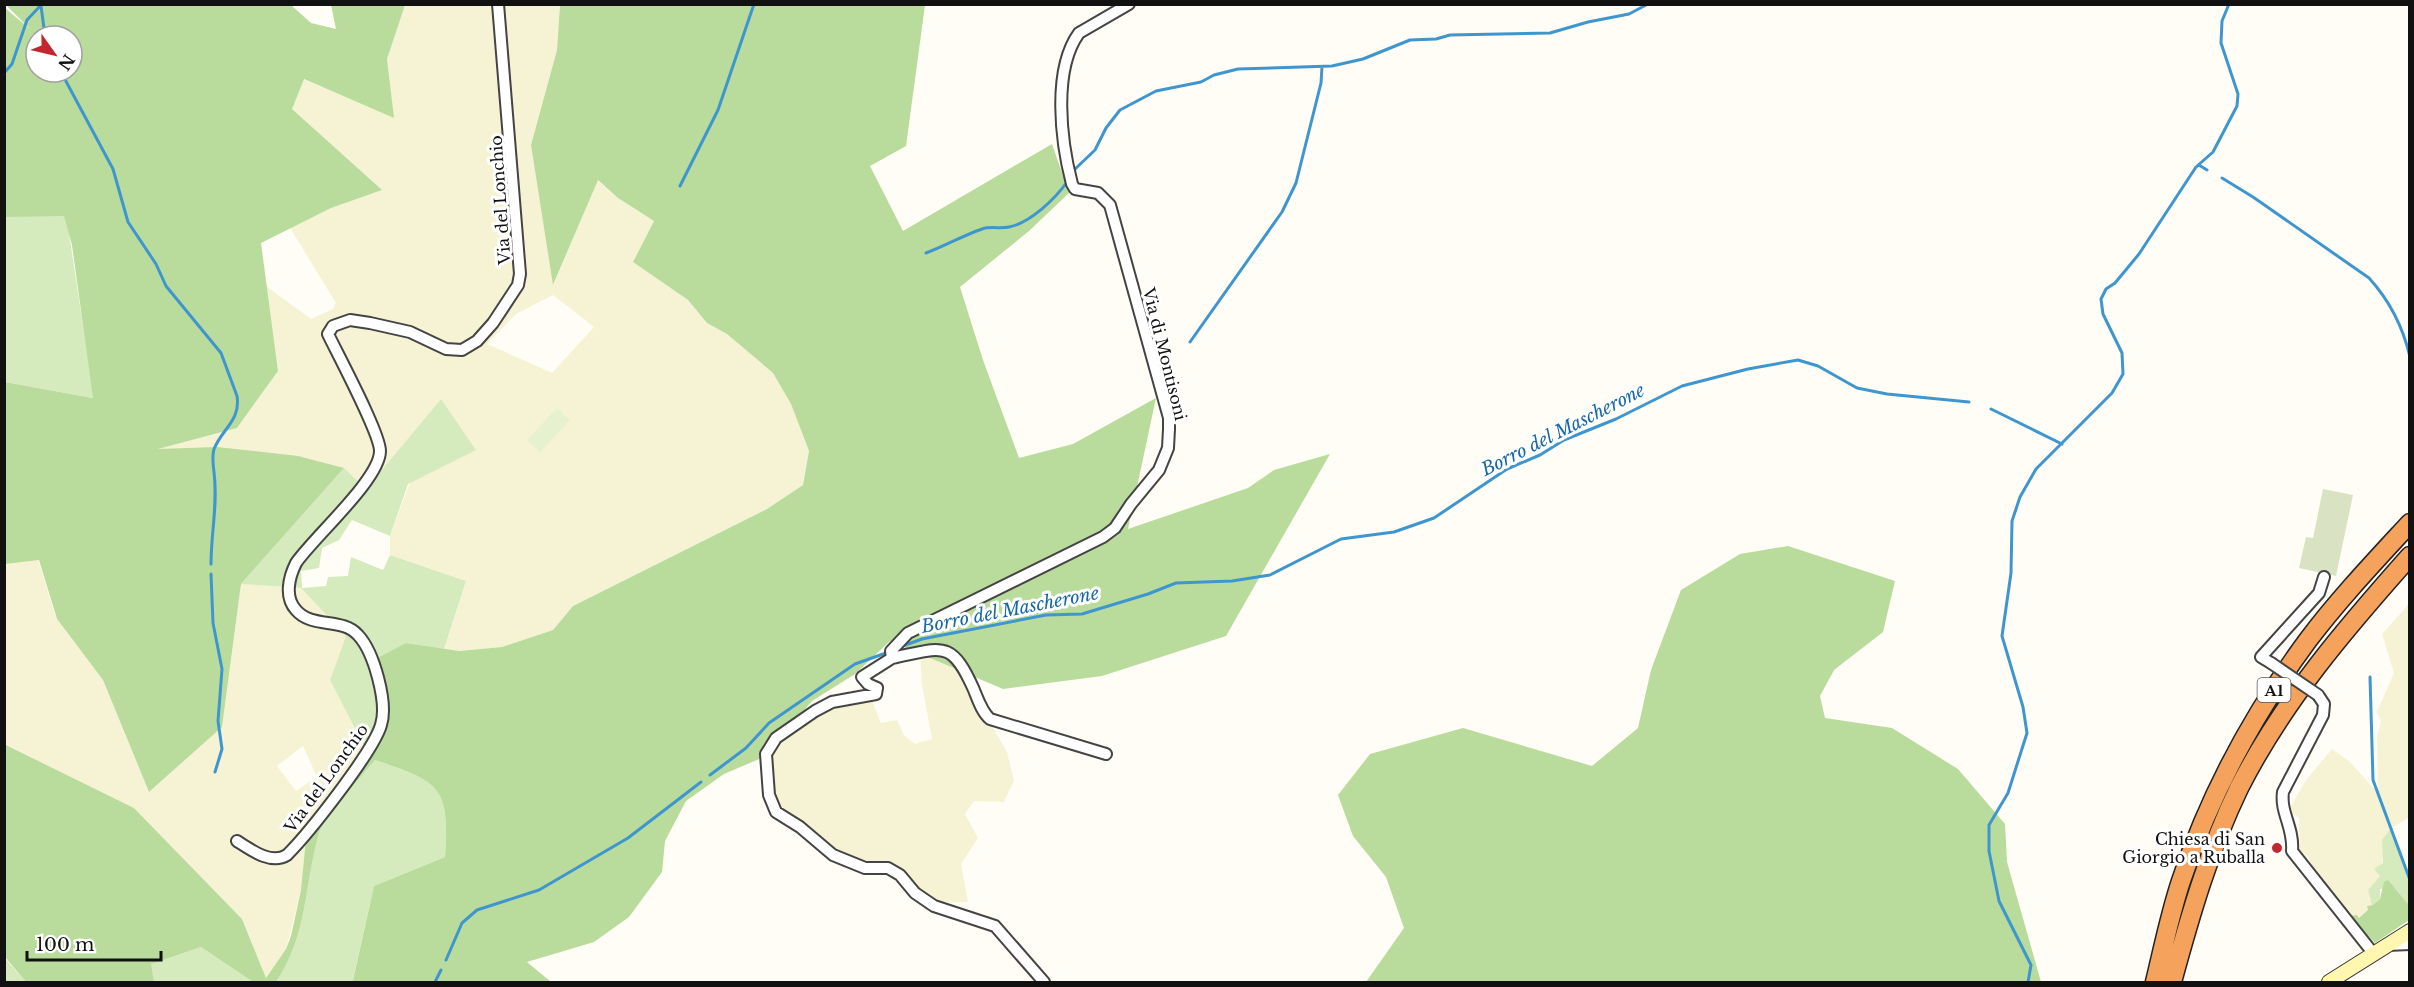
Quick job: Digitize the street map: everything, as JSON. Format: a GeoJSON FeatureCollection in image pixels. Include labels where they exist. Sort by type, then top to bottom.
{"type":"FeatureCollection","features":[{"type":"Feature","properties":{"kind":"highway","name":"A1"},"geometry":{"type":"LineString","coordinates":[[2155,982],[2180,883],[2199,830],[2222,779],[2254,720],[2309,639],[2409,523]]}},
{"type":"Feature","properties":{"kind":"highway","name":"A1"},"geometry":{"type":"LineString","coordinates":[[2172,982],[2198,888],[2240,788],[2271,732],[2312,672],[2409,556]]}},
{"type":"Feature","properties":{"kind":"main road"},"geometry":{"type":"LineString","coordinates":[[2329,982],[2409,931]]}},
{"type":"Feature","properties":{"kind":"street","name":"Via del Lonchio"},"geometry":{"type":"LineString","coordinates":[[237,841],[270,858],[282,858],[287,855],[343,784],[381,728],[383,699],[365,643],[351,628],[305,617],[292,605],[289,594],[289,580],[296,563],[370,477],[380,453],[377,434],[328,334],[333,326],[358,321],[410,332],[446,350],[462,350],[483,335],[518,285],[520,274],[515,196],[498,4]]}},
{"type":"Feature","properties":{"kind":"street","name":"Via di Montisoni"},"geometry":{"type":"LineString","coordinates":[[892,658],[891,651],[908,633],[1102,537],[1115,528],[1131,504],[1152,480],[1168,448],[1169,418],[1110,205],[1098,193],[1074,189],[1063,119],[1062,75],[1073,41],[1079,33],[1130,4]]}},
{"type":"Feature","properties":{"kind":"street"},"geometry":{"type":"LineString","coordinates":[[2324,577],[2319,593],[2261,657],[2318,695],[2324,704],[2323,715],[2283,792],[2282,801],[2293,835],[2292,851],[2373,953]]}},
{"type":"Feature","properties":{"kind":"street","name":"Via di Montisoni"},"geometry":{"type":"LineString","coordinates":[[1044,982],[995,926],[934,906],[915,893],[900,875],[888,868],[865,868],[833,855],[801,827],[776,812],[771,803],[767,775],[769,747],[776,738],[832,702],[876,694],[877,688],[868,684],[862,677],[892,658],[936,649],[951,653],[962,665],[990,719],[1106,754]]}},
{"type":"Feature","properties":{"kind":"street"},"geometry":{"type":"LineString","coordinates":[[2387,945],[2409,944]]}},
{"type":"Feature","properties":{"kind":"shaded area"},"geometry":{"type":"Polygon","coordinates":[[[560,4],[557,50],[531,145],[554,284],[597,180],[618,198],[654,221],[633,262],[688,300],[707,323],[727,334],[773,373],[791,404],[809,451],[803,485],[767,509],[573,606],[553,630],[502,647],[459,651],[444,649],[466,581],[390,555],[390,536],[441,399],[366,490],[344,468],[154,450],[237,428],[278,371],[266,286],[311,319],[333,309],[336,303],[290,228],[331,208],[381,190],[292,109],[303,79],[393,117],[387,59],[405,5],[560,4]],[[553,295],[516,314],[487,344],[552,373],[594,327],[553,295]]]}},
{"type":"Feature","properties":{"kind":"shaded area"},"geometry":{"type":"Polygon","coordinates":[[[38,559],[56,618],[103,680],[149,792],[222,727],[241,584],[301,588],[346,636],[330,680],[366,750],[301,890],[286,949],[266,978],[242,919],[134,808],[5,744],[4,564],[38,559]],[[303,746],[277,766],[296,791],[317,777],[303,746]]]}},
{"type":"Feature","properties":{"kind":"shaded area"},"geometry":{"type":"Polygon","coordinates":[[[2409,604],[2409,818],[2391,828],[2383,840],[2384,851],[2380,876],[2368,890],[2372,905],[2367,906],[2368,910],[2359,919],[2349,916],[2331,894],[2321,876],[2315,873],[2307,855],[2300,853],[2299,818],[2288,811],[2306,780],[2332,749],[2350,762],[2378,793],[2377,737],[2381,721],[2377,712],[2394,673],[2382,634],[2409,604]]]}},
{"type":"Feature","properties":{"kind":"shaded area"},"geometry":{"type":"Polygon","coordinates":[[[920,653],[960,671],[1007,752],[1014,781],[1004,802],[974,801],[965,814],[978,838],[961,864],[968,902],[936,903],[919,890],[904,871],[890,862],[866,865],[857,862],[846,853],[835,850],[803,823],[787,815],[775,802],[769,754],[784,734],[815,711],[870,696],[881,723],[897,720],[904,735],[915,744],[932,739],[922,685],[920,653]]]}},
{"type":"Feature","properties":{"kind":"green space"},"geometry":{"type":"Polygon","coordinates":[[[5,4],[291,5],[311,23],[336,29],[331,5],[405,5],[387,59],[394,118],[304,79],[292,109],[382,190],[331,208],[261,243],[278,371],[237,428],[158,449],[217,447],[298,456],[344,468],[241,584],[222,727],[149,792],[103,680],[57,619],[39,560],[5,564],[5,382],[93,398],[72,245],[64,216],[5,217],[5,8],[24,24],[24,84],[84,84],[84,24],[25,24],[5,4]]]}},
{"type":"Feature","properties":{"kind":"green space"},"geometry":{"type":"Polygon","coordinates":[[[560,5],[925,5],[906,146],[870,166],[903,231],[1052,144],[1069,193],[1029,231],[960,287],[983,360],[1019,458],[1073,444],[1156,398],[1128,529],[1248,488],[1274,470],[1330,454],[1226,636],[1102,676],[1003,689],[890,641],[855,674],[812,701],[764,757],[724,774],[686,801],[665,841],[662,872],[629,917],[594,942],[527,962],[551,982],[354,982],[374,886],[445,857],[445,815],[442,801],[436,790],[414,774],[375,760],[322,826],[314,853],[300,928],[286,964],[276,982],[253,982],[201,947],[151,964],[154,982],[26,982],[5,957],[4,744],[134,808],[242,919],[266,978],[286,949],[291,936],[301,890],[307,829],[381,727],[372,661],[406,643],[459,651],[502,647],[553,630],[573,606],[767,509],[803,485],[809,451],[791,404],[773,373],[727,334],[707,323],[688,300],[633,262],[654,221],[618,198],[598,180],[553,285],[531,145],[557,50],[560,5]]]}},
{"type":"Feature","properties":{"kind":"green space"},"geometry":{"type":"Polygon","coordinates":[[[65,207],[94,398],[5,382],[5,217],[65,207]]]}},
{"type":"Feature","properties":{"kind":"green space"},"geometry":{"type":"Polygon","coordinates":[[[441,399],[476,450],[408,484],[390,536],[352,520],[339,540],[322,548],[319,568],[301,571],[302,588],[326,586],[328,577],[348,576],[351,557],[383,570],[390,555],[466,581],[444,649],[406,643],[366,750],[330,680],[346,636],[301,588],[241,584],[344,468],[366,489],[441,399]]]}},
{"type":"Feature","properties":{"kind":"green space"},"geometry":{"type":"Polygon","coordinates":[[[557,408],[570,420],[540,452],[527,440],[557,408]]]}},
{"type":"Feature","properties":{"kind":"green space"},"geometry":{"type":"Polygon","coordinates":[[[2323,489],[2353,495],[2336,576],[2299,568],[2306,537],[2313,538],[2323,489]]]}},
{"type":"Feature","properties":{"kind":"green space"},"geometry":{"type":"Polygon","coordinates":[[[1788,546],[1895,581],[1883,632],[1834,670],[1820,696],[1825,718],[1892,728],[1958,769],[2005,824],[2007,862],[2041,982],[1366,982],[1404,928],[1386,877],[1353,836],[1338,795],[1370,754],[1463,728],[1592,766],[1638,728],[1651,670],[1681,590],[1740,554],[1788,546]]]}},
{"type":"Feature","properties":{"kind":"green space"},"geometry":{"type":"Polygon","coordinates":[[[375,760],[414,774],[436,790],[442,801],[445,815],[445,857],[374,886],[354,982],[276,982],[294,946],[300,928],[314,853],[322,826],[375,760]]]}},
{"type":"Feature","properties":{"kind":"green space"},"geometry":{"type":"Polygon","coordinates":[[[2391,828],[2409,880],[2409,905],[2394,887],[2380,889],[2380,899],[2372,906],[2368,890],[2380,876],[2374,869],[2383,863],[2382,840],[2391,828]]]}},
{"type":"Feature","properties":{"kind":"green space"},"geometry":{"type":"Polygon","coordinates":[[[2388,880],[2409,905],[2409,920],[2375,943],[2349,916],[2357,915],[2359,918],[2368,910],[2367,906],[2373,905],[2380,899],[2384,882],[2388,880]]]}},
{"type":"Feature","properties":{"kind":"green space"},"geometry":{"type":"Polygon","coordinates":[[[201,947],[253,982],[154,982],[150,964],[201,947]]]}},
{"type":"Feature","properties":{"kind":"green space"},"geometry":{"type":"Polygon","coordinates":[[[4,957],[25,981],[26,982],[5,982],[4,957]]]}},
{"type":"Feature","properties":{"kind":"waterway"},"geometry":{"type":"LineString","coordinates":[[680,186],[718,110],[754,4]]}},
{"type":"Feature","properties":{"kind":"waterway"},"geometry":{"type":"LineString","coordinates":[[1073,171],[1095,150],[1106,128],[1120,110],[1156,91],[1201,82],[1214,75],[1238,69],[1332,66],[1363,59],[1410,40],[1436,39],[1450,35],[1550,33],[1588,22],[1629,14],[1648,4]]}},
{"type":"Feature","properties":{"kind":"waterway"},"geometry":{"type":"LineString","coordinates":[[2028,982],[2031,965],[1999,901],[1989,851],[1989,825],[2008,793],[2027,733],[2023,707],[2002,636],[2011,573],[2012,521],[2020,497],[2036,469],[2112,393],[2123,374],[2122,353],[2103,314],[2101,299],[2106,289],[2115,283],[2139,254],[2196,167],[2213,152],[2237,106],[2238,94],[2221,43],[2222,21],[2229,4]]}},
{"type":"Feature","properties":{"kind":"waterway"},"geometry":{"type":"LineString","coordinates":[[4,73],[12,64],[27,20],[41,5]]}},
{"type":"Feature","properties":{"kind":"waterway"},"geometry":{"type":"LineString","coordinates":[[41,6],[43,24]]}},
{"type":"Feature","properties":{"kind":"waterway"},"geometry":{"type":"LineString","coordinates":[[1190,342],[1282,212],[1296,183],[1321,83],[1322,67]]}},
{"type":"Feature","properties":{"kind":"waterway"},"geometry":{"type":"LineString","coordinates":[[67,84],[113,169],[128,222],[156,264],[166,286],[221,353],[237,396],[234,418],[217,442],[213,452],[215,496],[211,564]]}},
{"type":"Feature","properties":{"kind":"waterway"},"geometry":{"type":"LineString","coordinates":[[2199,165],[2207,170]]}},
{"type":"Feature","properties":{"kind":"waterway"},"geometry":{"type":"LineString","coordinates":[[2222,178],[2369,278],[2395,315],[2410,357]]}},
{"type":"Feature","properties":{"kind":"waterway"},"geometry":{"type":"LineString","coordinates":[[926,253],[982,229],[1009,227],[1025,221],[1049,203],[1067,182]]}},
{"type":"Feature","properties":{"kind":"waterway","name":"Borro del Mascherone"},"geometry":{"type":"LineString","coordinates":[[900,647],[922,639],[1046,615],[1082,614],[1176,583],[1232,581],[1270,575],[1341,539],[1394,532],[1434,518],[1507,469],[1540,455],[1564,440],[1616,419],[1682,386],[1748,369],[1798,360],[1818,366],[1857,388],[1887,394],[1969,402]]}},
{"type":"Feature","properties":{"kind":"waterway","name":"Borro del Mascherone"},"geometry":{"type":"LineString","coordinates":[[1991,409],[2062,444]]}},
{"type":"Feature","properties":{"kind":"waterway"},"geometry":{"type":"LineString","coordinates":[[211,574],[213,623],[222,669],[218,721],[222,749],[215,772]]}},
{"type":"Feature","properties":{"kind":"waterway","name":"Borro del Mascherone"},"geometry":{"type":"LineString","coordinates":[[710,775],[746,748],[769,723],[855,664],[886,653]]}},
{"type":"Feature","properties":{"kind":"waterway"},"geometry":{"type":"LineString","coordinates":[[2370,677],[2373,780],[2410,880]]}},
{"type":"Feature","properties":{"kind":"waterway","name":"Borro del Mascherone"},"geometry":{"type":"LineString","coordinates":[[446,960],[462,923],[477,910],[539,890],[628,838],[701,782]]}},
{"type":"Feature","properties":{"kind":"waterway","name":"Borro del Mascherone"},"geometry":{"type":"LineString","coordinates":[[435,982],[441,970]]}},
{"type":"Feature","properties":{"kind":"place","name":"Chiesa di San Giorgio a Ruballa"},"geometry":{"type":"Point","coordinates":[2277,848]}}]}
